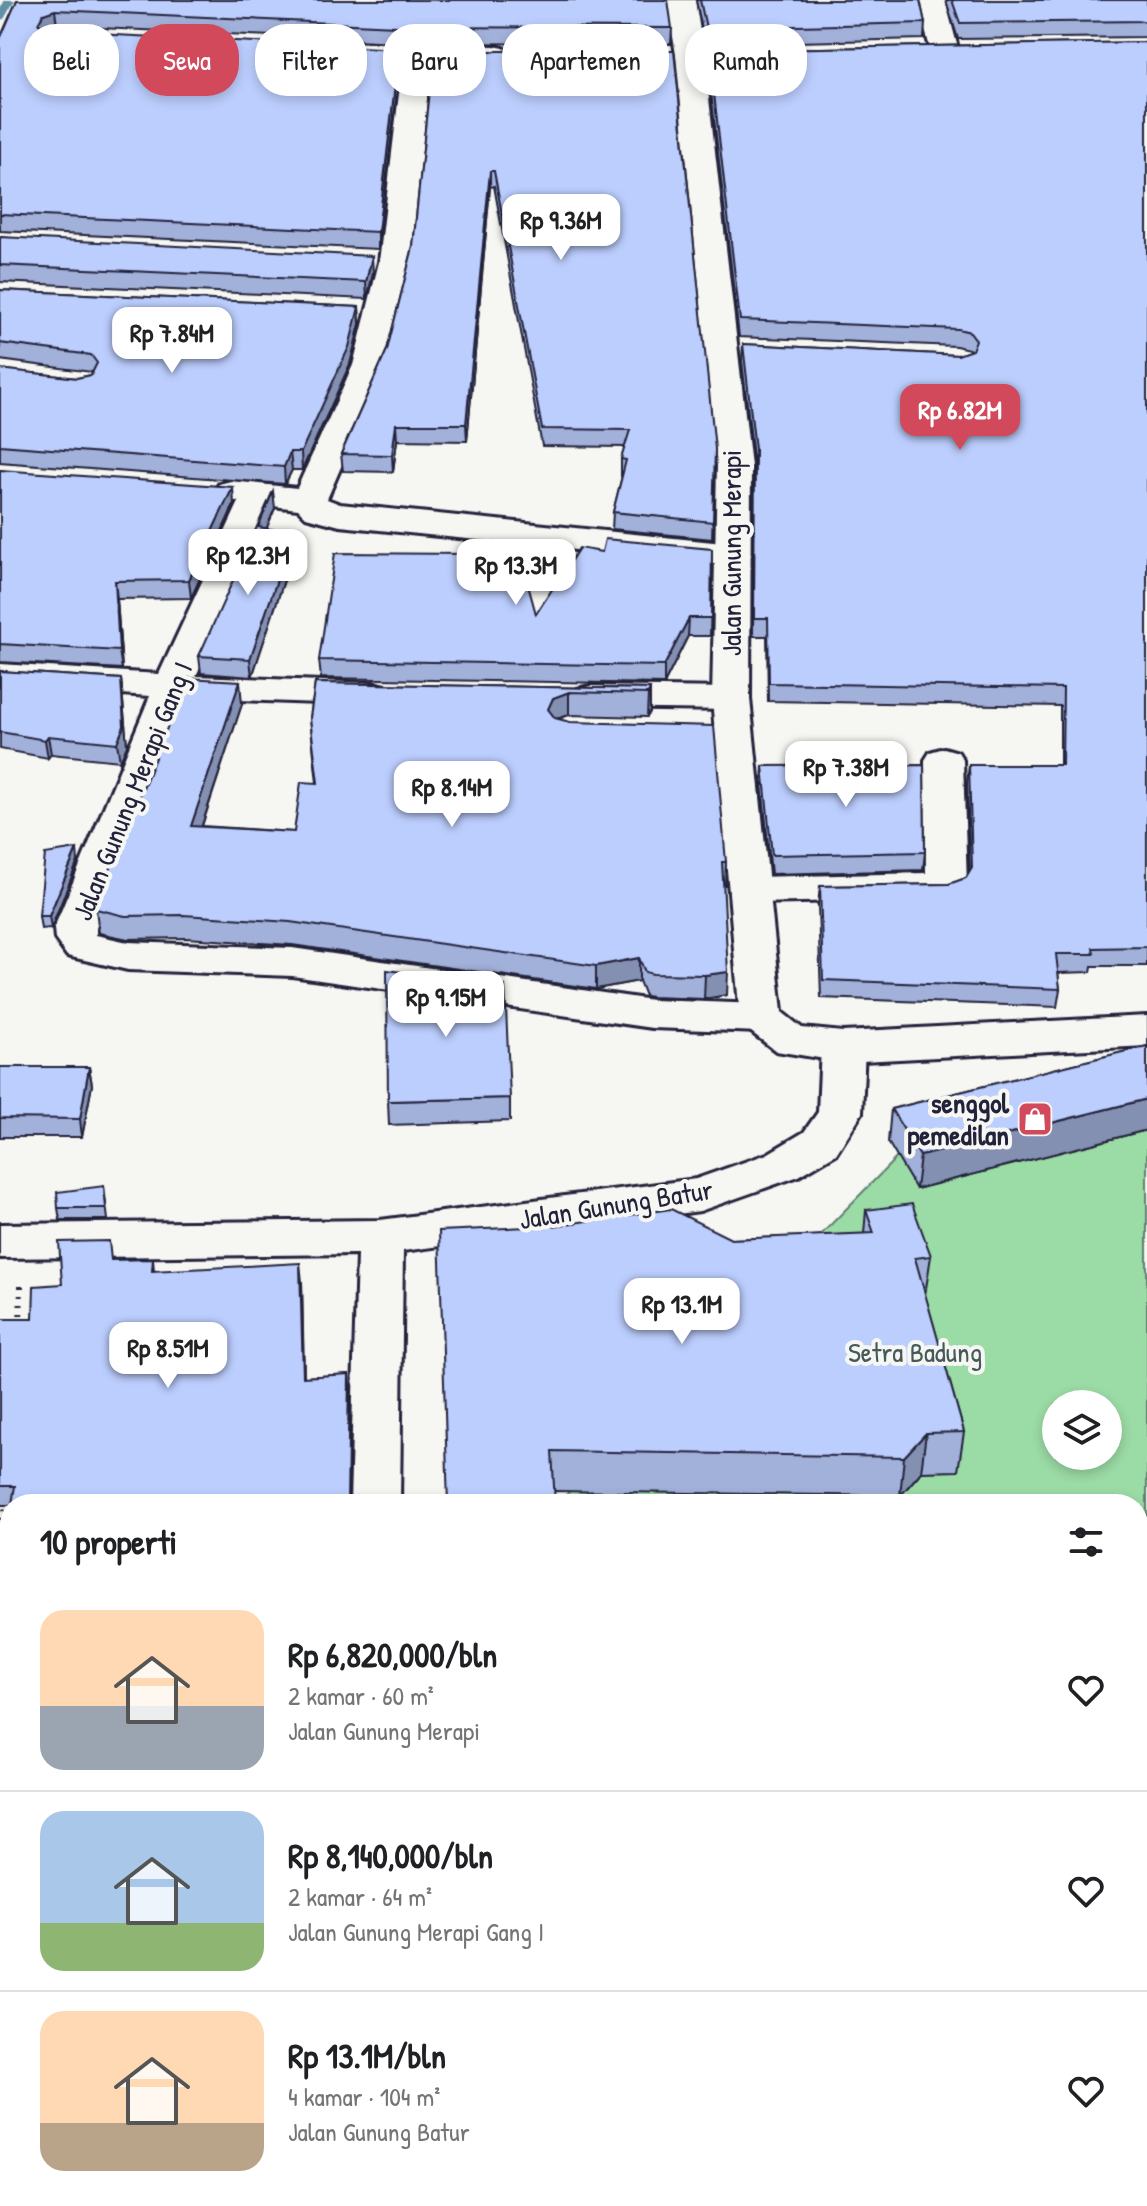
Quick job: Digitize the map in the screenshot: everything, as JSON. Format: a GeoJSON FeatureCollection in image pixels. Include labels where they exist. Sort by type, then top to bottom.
{"type":"FeatureCollection","features":[{"type":"Feature","properties":{"kind":"street","name":"Jalan Gunung Merapi"},"geometry":{"type":"LineString","coordinates":[[681,0],[737,350],[733,555],[712,725],[750,890],[761,1018]]}},
{"type":"Feature","properties":{"kind":"street"},"geometry":{"type":"LineString","coordinates":[[931,0],[944,48]]}},
{"type":"Feature","properties":{"kind":"street"},"geometry":{"type":"LineString","coordinates":[[912,49],[974,48]]}},
{"type":"Feature","properties":{"kind":"street"},"geometry":{"type":"LineString","coordinates":[[309,500],[369,365],[395,262],[413,96]]}},
{"type":"Feature","properties":{"kind":"street"},"geometry":{"type":"LineString","coordinates":[[363,260],[395,262]]}},
{"type":"Feature","properties":{"kind":"street"},"geometry":{"type":"LineString","coordinates":[[350,310],[382,312]]}},
{"type":"Feature","properties":{"kind":"street"},"geometry":{"type":"LineString","coordinates":[[200,488],[309,500],[318,510],[340,515],[733,555]]}},
{"type":"Feature","properties":{"kind":"street","name":"Jalan Gunung Merapi Gang I"},"geometry":{"type":"LineString","coordinates":[[261,493],[173,685],[75,928],[76,939],[82,946],[128,956],[292,962],[652,1014],[761,1018]]}},
{"type":"Feature","properties":{"kind":"street"},"geometry":{"type":"LineString","coordinates":[[0,675],[406,694]]}},
{"type":"Feature","properties":{"kind":"street"},"geometry":{"type":"LineString","coordinates":[[561,697],[712,725]]}},
{"type":"Feature","properties":{"kind":"street"},"geometry":{"type":"LineString","coordinates":[[585,731],[712,725]]}},
{"type":"Feature","properties":{"kind":"street"},"geometry":{"type":"LineString","coordinates":[[750,890],[947,886],[944,760]]}},
{"type":"Feature","properties":{"kind":"street"},"geometry":{"type":"LineString","coordinates":[[761,1018],[791,1041],[843,1047],[1147,1031]]}},
{"type":"Feature","properties":{"kind":"street","name":"Jalan Gunung Batur"},"geometry":{"type":"LineString","coordinates":[[11,1241],[380,1237],[700,1195],[783,1165],[820,1143],[840,1113],[843,1047]]}},
{"type":"Feature","properties":{"kind":"street"},"geometry":{"type":"LineString","coordinates":[[375,1494],[380,1237]]}},
{"type":"Feature","properties":{"kind":"path"},"geometry":{"type":"LineString","coordinates":[[11,1241],[20,1327]]}},
{"type":"Feature","properties":{"kind":"path"},"geometry":{"type":"LineString","coordinates":[[5,1494],[6,1486]]}},
{"type":"Feature","properties":{"kind":"green space","name":"Setra Badung"},"geometry":{"type":"Polygon","coordinates":[[[952,1101],[1147,1103],[1147,1494],[567,1494],[952,1101]]]}},
{"type":"Feature","properties":{"kind":"building"},"geometry":{"type":"Polygon","coordinates":[[[17,0],[668,0],[672,28],[669,24],[502,24],[502,27],[486,27],[486,24],[383,25],[55,10],[43,14],[39,24],[24,24],[24,96],[119,96],[119,35],[135,36],[135,96],[239,96],[239,41],[255,42],[255,96],[367,96],[367,47],[383,48],[383,96],[394,96],[378,232],[0,214],[0,39],[17,0]]]}},
{"type":"Feature","properties":{"kind":"building"},"geometry":{"type":"Polygon","coordinates":[[[700,0],[920,0],[925,23],[807,26],[705,24],[700,0]]]}},
{"type":"Feature","properties":{"kind":"building"},"geometry":{"type":"Polygon","coordinates":[[[952,0],[1147,0],[1147,21],[960,23],[952,0]]]}},
{"type":"Feature","properties":{"kind":"building"},"geometry":{"type":"Polygon","coordinates":[[[1147,42],[1147,947],[1093,948],[1094,954],[1056,954],[1060,989],[823,980],[820,886],[949,884],[966,878],[972,868],[969,765],[1062,765],[1063,688],[769,683],[768,618],[754,618],[755,449],[743,344],[958,355],[972,350],[976,340],[970,332],[958,329],[740,320],[714,96],[807,96],[807,48],[1147,42]]]}},
{"type":"Feature","properties":{"kind":"building"},"geometry":{"type":"Polygon","coordinates":[[[486,51],[502,51],[502,96],[669,96],[669,51],[674,51],[715,449],[713,522],[613,512],[626,460],[621,459],[630,430],[542,429],[494,171],[490,171],[466,424],[396,424],[392,455],[341,454],[387,350],[413,247],[428,96],[486,96],[486,51]]]}},
{"type":"Feature","properties":{"kind":"building"},"geometry":{"type":"Polygon","coordinates":[[[0,237],[372,256],[366,282],[0,265],[0,237]]]}},
{"type":"Feature","properties":{"kind":"building"},"geometry":{"type":"Polygon","coordinates":[[[0,290],[359,307],[349,347],[301,452],[290,452],[284,467],[0,445],[0,369],[77,378],[91,375],[97,363],[91,355],[0,343],[0,290]]]}},
{"type":"Feature","properties":{"kind":"building"},"geometry":{"type":"Polygon","coordinates":[[[0,470],[233,487],[189,580],[115,581],[119,651],[0,644],[0,470]]]}},
{"type":"Feature","properties":{"kind":"building"},"geometry":{"type":"Polygon","coordinates":[[[273,491],[258,527],[293,533],[250,659],[199,656],[273,491]]]}},
{"type":"Feature","properties":{"kind":"building"},"geometry":{"type":"Polygon","coordinates":[[[605,539],[712,549],[711,618],[689,618],[664,666],[319,660],[335,553],[471,554],[518,549],[536,614],[579,548],[602,552],[605,539]]]}},
{"type":"Feature","properties":{"kind":"building"},"geometry":{"type":"Polygon","coordinates":[[[0,671],[121,679],[124,726],[117,743],[48,736],[45,740],[0,732],[0,671]]]}},
{"type":"Feature","properties":{"kind":"building"},"geometry":{"type":"Polygon","coordinates":[[[187,678],[240,681],[191,826],[294,832],[301,782],[318,783],[310,718],[315,683],[650,689],[648,694],[569,692],[553,698],[548,709],[555,718],[570,722],[714,726],[726,862],[722,862],[728,972],[653,974],[645,972],[639,958],[596,966],[290,922],[183,915],[125,916],[96,909],[187,678]]]}},
{"type":"Feature","properties":{"kind":"building"},"geometry":{"type":"Polygon","coordinates":[[[924,765],[925,852],[772,855],[763,766],[924,765]]]}},
{"type":"Feature","properties":{"kind":"building"},"geometry":{"type":"Polygon","coordinates":[[[77,849],[49,916],[39,916],[45,854],[77,849]]]}},
{"type":"Feature","properties":{"kind":"building"},"geometry":{"type":"Polygon","coordinates":[[[387,970],[505,986],[510,1098],[388,1101],[387,970]]]}},
{"type":"Feature","properties":{"kind":"building"},"geometry":{"type":"Polygon","coordinates":[[[1147,1046],[1147,1099],[920,1156],[891,1109],[1147,1046]]]}},
{"type":"Feature","properties":{"kind":"building"},"geometry":{"type":"Polygon","coordinates":[[[0,1067],[89,1067],[80,1119],[0,1118],[0,1067]]]}},
{"type":"Feature","properties":{"kind":"building"},"geometry":{"type":"Polygon","coordinates":[[[104,1186],[106,1208],[58,1208],[57,1192],[104,1186]]]}},
{"type":"Feature","properties":{"kind":"building"},"geometry":{"type":"Polygon","coordinates":[[[912,1204],[931,1256],[915,1258],[964,1432],[926,1433],[904,1457],[552,1451],[554,1494],[448,1494],[439,1231],[552,1226],[671,1209],[731,1239],[874,1233],[866,1210],[912,1204]]]}},
{"type":"Feature","properties":{"kind":"building"},"geometry":{"type":"Polygon","coordinates":[[[109,1241],[111,1260],[153,1259],[152,1271],[300,1263],[303,1377],[349,1374],[347,1494],[14,1494],[15,1486],[0,1486],[0,1319],[33,1319],[34,1286],[62,1284],[59,1242],[109,1241]]]}},
{"type":"Feature","properties":{"kind":"waterway"},"geometry":{"type":"LineString","coordinates":[[0,17],[10,0]]}},
{"type":"Feature","properties":{"kind":"place","name":"senggol pemedilan"},"geometry":{"type":"Point","coordinates":[1035,1119]}}]}
